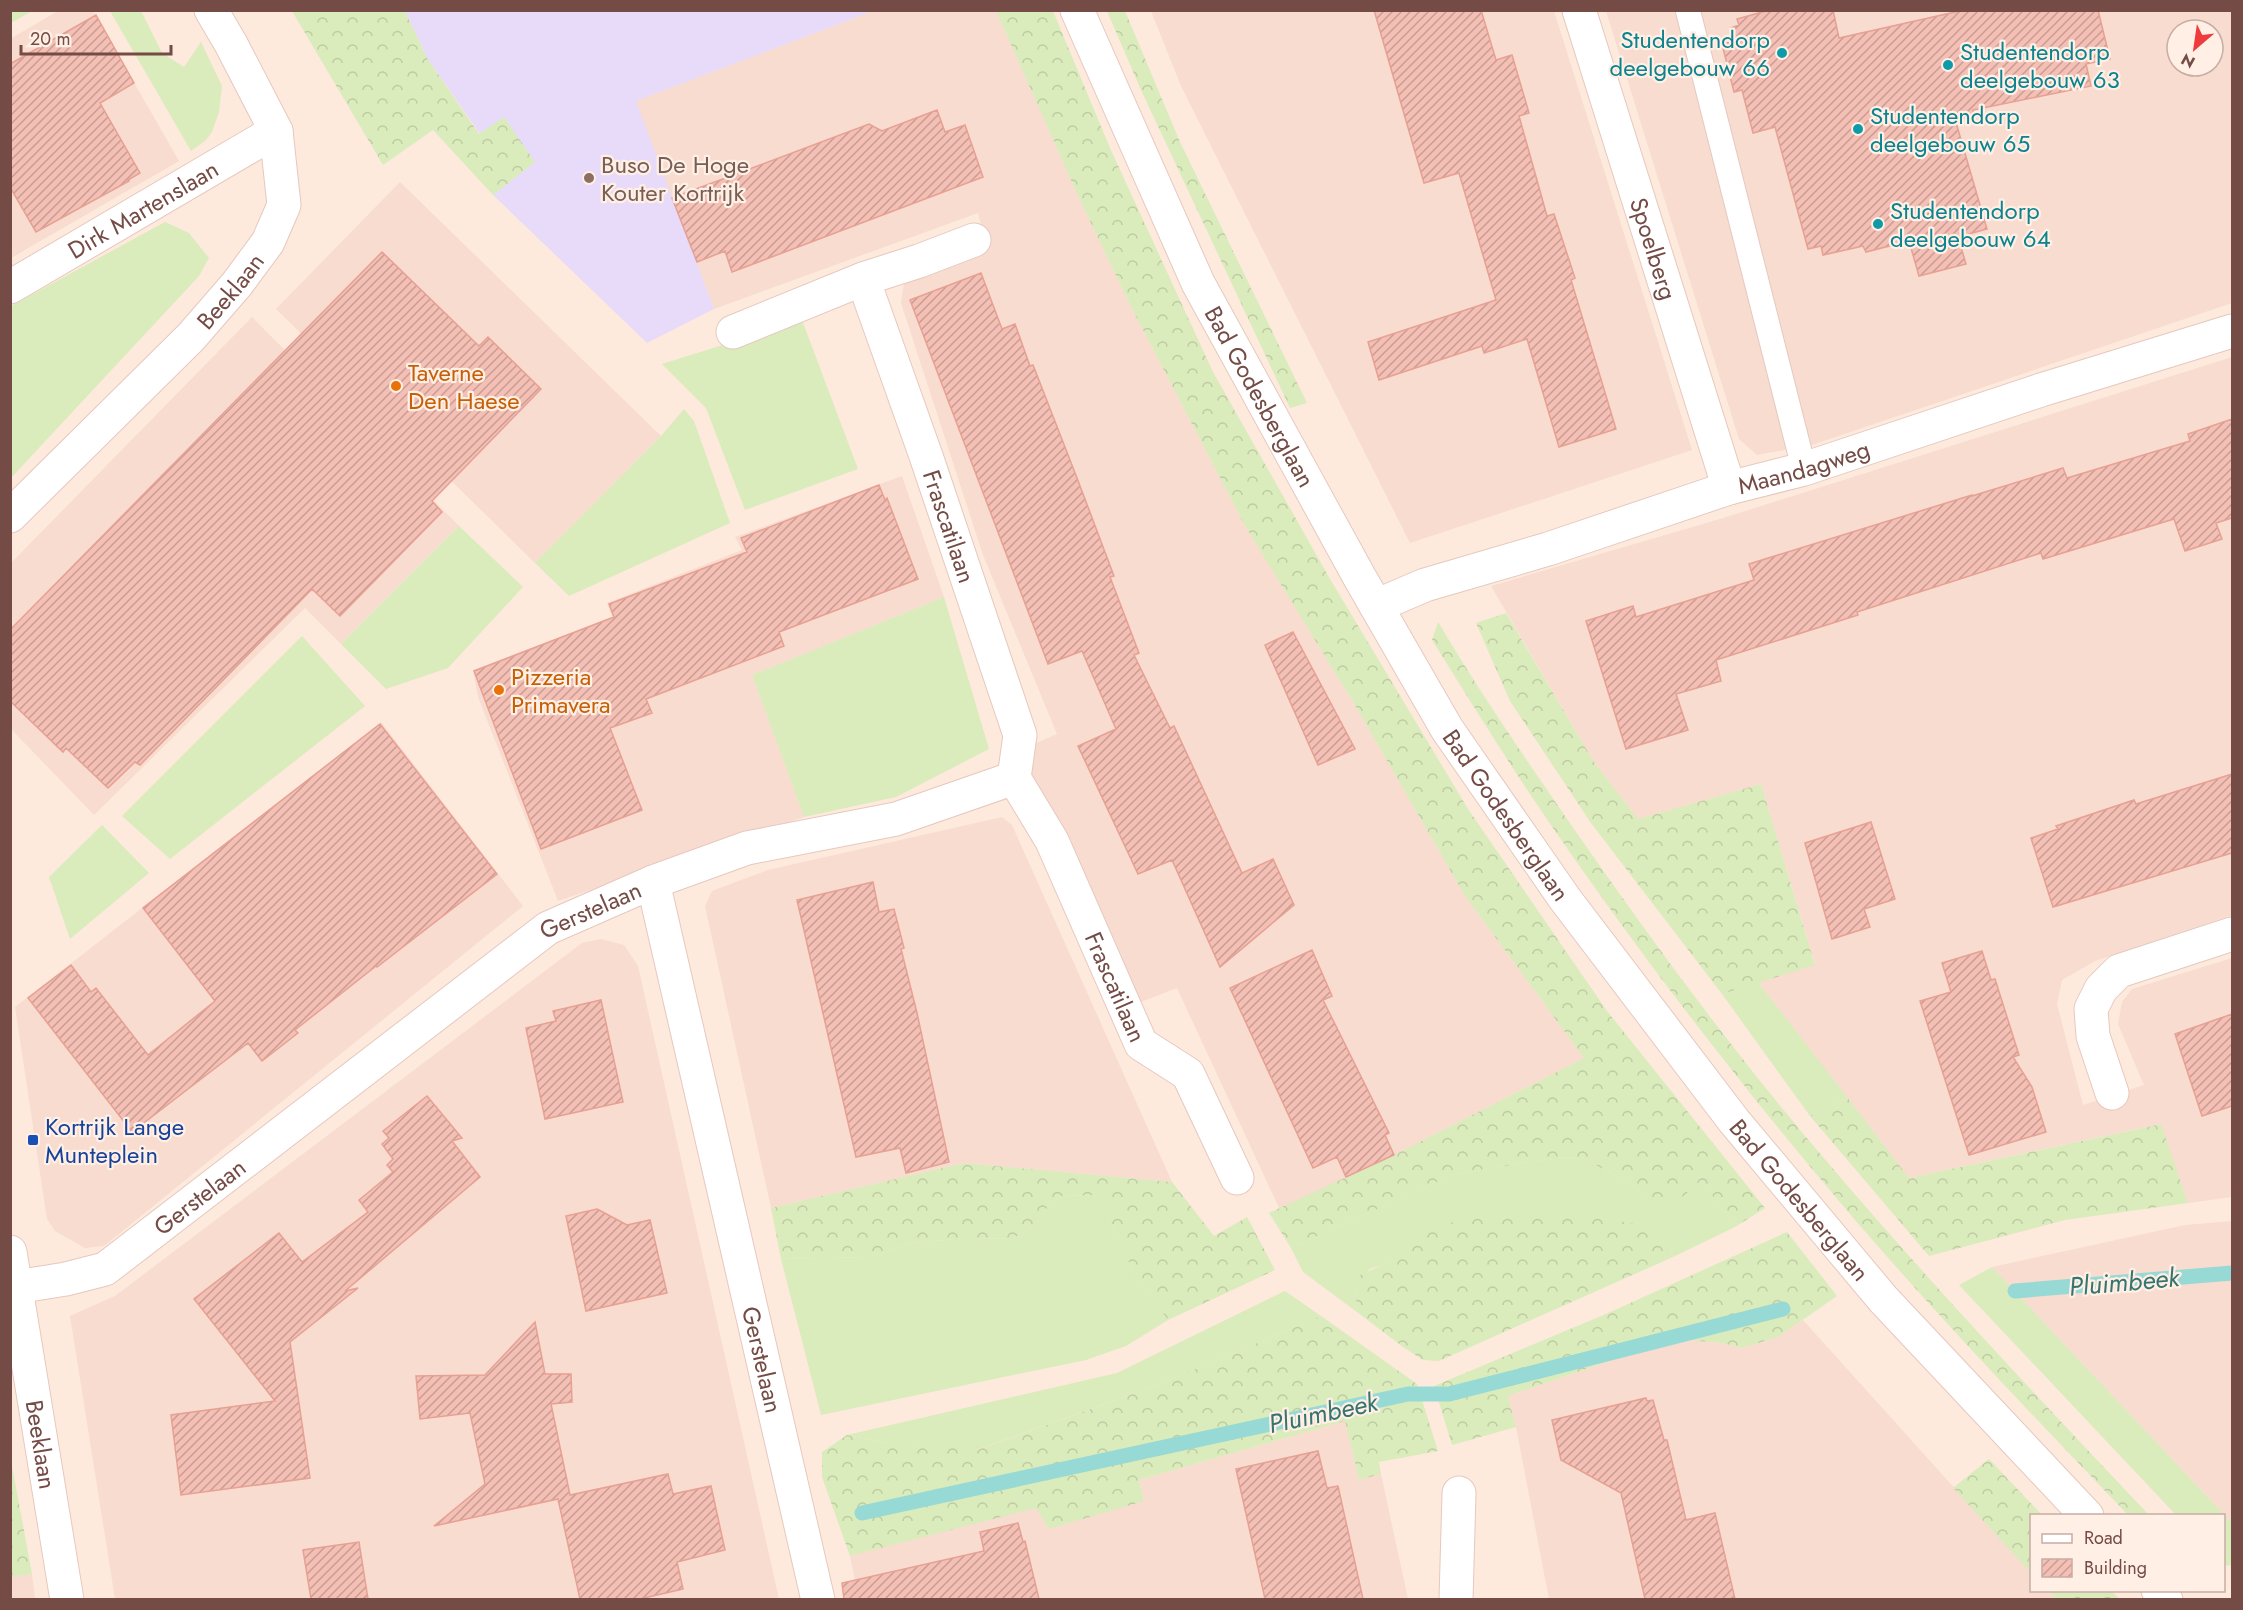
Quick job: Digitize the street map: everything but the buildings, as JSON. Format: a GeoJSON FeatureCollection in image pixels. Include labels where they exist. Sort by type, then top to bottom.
{"type":"FeatureCollection","features":[{"type":"Feature","properties":{"kind":"street","name":"Beeklaan"},"geometry":{"type":"LineString","coordinates":[[10,516],[191,337],[237,284],[268,242],[284,204],[276,131],[211,10]]}},
{"type":"Feature","properties":{"kind":"street","name":"Bad Godesberglaan"},"geometry":{"type":"LineString","coordinates":[[1077,10],[1198,283],[1376,606],[1447,729],[1565,899],[1734,1121],[1883,1299],[2086,1514]]}},
{"type":"Feature","properties":{"kind":"street","name":"Spoelberg"},"geometry":{"type":"LineString","coordinates":[[1579,10],[1729,488]]}},
{"type":"Feature","properties":{"kind":"street","name":"Dirk Martenslaan"},"geometry":{"type":"LineString","coordinates":[[10,287],[276,131]]}},
{"type":"Feature","properties":{"kind":"street"},"geometry":{"type":"LineString","coordinates":[[733,332],[863,279],[974,240]]}},
{"type":"Feature","properties":{"kind":"street","name":"Frascatilaan"},"geometry":{"type":"LineString","coordinates":[[863,279],[926,456],[1020,735],[1014,778],[1052,841],[1141,1044],[1188,1074],[1237,1178]]}},
{"type":"Feature","properties":{"kind":"street","name":"Maandagweg"},"geometry":{"type":"LineString","coordinates":[[1376,606],[1425,585],[1548,549],[1729,488],[1804,469],[2041,390],[2232,331]]}},
{"type":"Feature","properties":{"kind":"street"},"geometry":{"type":"LineString","coordinates":[[653,882],[747,848],[896,819],[1014,778]]}},
{"type":"Feature","properties":{"kind":"street","name":"Gerstelaan"},"geometry":{"type":"LineString","coordinates":[[16,1287],[66,1280],[105,1269],[548,928],[653,882],[818,1599]]}},
{"type":"Feature","properties":{"kind":"street"},"geometry":{"type":"LineString","coordinates":[[2112,1093],[2093,1036],[2091,1009],[2101,989],[2119,971],[2232,934]]}},
{"type":"Feature","properties":{"kind":"street","name":"Beeklaan"},"geometry":{"type":"LineString","coordinates":[[10,1252],[67,1599]]}},
{"type":"Feature","properties":{"kind":"street"},"geometry":{"type":"LineString","coordinates":[[1456,1599],[1459,1493]]}},
{"type":"Feature","properties":{"kind":"lane"},"geometry":{"type":"LineString","coordinates":[[1688,11],[1804,469]]}},
{"type":"Feature","properties":{"kind":"shaded area"},"geometry":{"type":"Polygon","coordinates":[[[58,11],[93,11],[179,161],[11,258],[10,39],[58,11]]]}},
{"type":"Feature","properties":{"kind":"shaded area","name":"Buso De Hoge Kouter Kortrijk"},"geometry":{"type":"Polygon","coordinates":[[[405,11],[873,11],[636,101],[714,309],[647,343],[493,195],[534,162],[480,134],[427,58],[405,11]]]}},
{"type":"Feature","properties":{"kind":"shaded area"},"geometry":{"type":"Polygon","coordinates":[[[873,11],[996,11],[1078,196],[1130,305],[1245,526],[1353,702],[1465,896],[1584,1058],[1280,1210],[1177,988],[1141,1002],[1031,772],[1034,744],[1057,734],[983,555],[901,303],[904,283],[986,244],[978,213],[714,309],[635,101],[873,11]]]}},
{"type":"Feature","properties":{"kind":"shaded area"},"geometry":{"type":"Polygon","coordinates":[[[1151,11],[1554,11],[1692,450],[1410,543],[1181,86],[1151,11]]]}},
{"type":"Feature","properties":{"kind":"shaded area"},"geometry":{"type":"Polygon","coordinates":[[[1606,11],[2232,11],[2232,303],[1812,445],[1757,455],[1739,439],[1606,11]]]}},
{"type":"Feature","properties":{"kind":"shaded area"},"geometry":{"type":"Polygon","coordinates":[[[400,182],[661,436],[535,563],[276,309],[400,182]]]}},
{"type":"Feature","properties":{"kind":"shaded area"},"geometry":{"type":"Polygon","coordinates":[[[252,317],[459,526],[341,644],[305,608],[94,815],[11,729],[11,563],[252,317]]]}},
{"type":"Feature","properties":{"kind":"shaded area"},"geometry":{"type":"Polygon","coordinates":[[[2232,357],[2232,915],[2095,961],[2062,980],[2057,1004],[2083,1105],[2144,1085],[2118,1024],[2122,1002],[2132,989],[2232,958],[2232,1197],[2188,1203],[2160,1124],[1909,1178],[1758,982],[1815,964],[1761,784],[1638,819],[1594,762],[1491,586],[1720,519],[2232,357]]]}},
{"type":"Feature","properties":{"kind":"shaded area"},"geometry":{"type":"Polygon","coordinates":[[[902,476],[944,597],[752,675],[804,817],[558,901],[478,697],[473,670],[612,617],[607,603],[742,550],[735,537],[902,476]]]}},
{"type":"Feature","properties":{"kind":"shaded area"},"geometry":{"type":"Polygon","coordinates":[[[381,722],[523,906],[104,1246],[85,1248],[55,1231],[47,1219],[15,1007],[381,722]]]}},
{"type":"Feature","properties":{"kind":"shaded area"},"geometry":{"type":"Polygon","coordinates":[[[1002,817],[1012,825],[1172,1182],[964,1163],[771,1208],[705,906],[712,891],[768,870],[1002,817]]]}},
{"type":"Feature","properties":{"kind":"shaded area"},"geometry":{"type":"Polygon","coordinates":[[[601,939],[624,945],[638,966],[779,1599],[115,1599],[70,1316],[115,1296],[582,943],[601,939]]]}},
{"type":"Feature","properties":{"kind":"shaded area"},"geometry":{"type":"Polygon","coordinates":[[[2232,1221],[2232,1523],[1992,1267],[2185,1225],[2232,1221]]]}},
{"type":"Feature","properties":{"kind":"shaded area"},"geometry":{"type":"Polygon","coordinates":[[[1803,1320],[2030,1572],[2030,1592],[2049,1592],[2056,1599],[1549,1599],[1508,1396],[1673,1339],[1722,1343],[1742,1348],[1778,1337],[1803,1320]]]}},
{"type":"Feature","properties":{"kind":"shaded area"},"geometry":{"type":"Polygon","coordinates":[[[1345,1421],[1359,1480],[1381,1474],[1408,1599],[859,1599],[850,1556],[1036,1507],[1049,1529],[1144,1500],[1139,1480],[1345,1421]]]}},
{"type":"Feature","properties":{"kind":"shaded area"},"geometry":{"type":"Polygon","coordinates":[[[32,1574],[35,1599],[11,1599],[10,1577],[32,1574]]]}},
{"type":"Feature","properties":{"kind":"green space"},"geometry":{"type":"Polygon","coordinates":[[[11,10],[32,10],[32,11],[11,23],[11,10]]]}},
{"type":"Feature","properties":{"kind":"green space"},"geometry":{"type":"Polygon","coordinates":[[[110,11],[141,11],[162,53],[184,67],[201,42],[222,86],[219,112],[212,132],[206,140],[191,151],[110,11]]]}},
{"type":"Feature","properties":{"kind":"green space"},"geometry":{"type":"Polygon","coordinates":[[[292,11],[405,11],[427,58],[479,134],[504,117],[535,162],[493,195],[433,130],[383,165],[292,11]]]}},
{"type":"Feature","properties":{"kind":"green space"},"geometry":{"type":"Polygon","coordinates":[[[996,11],[1053,11],[1110,148],[1213,372],[1330,579],[1468,809],[1607,1011],[1765,1208],[1735,1227],[1701,1180],[1677,1202],[1652,1206],[1633,1185],[1581,1157],[1554,1158],[1455,1174],[1291,1248],[1269,1213],[1394,1155],[1584,1058],[1465,896],[1353,702],[1245,526],[1130,305],[1078,196],[996,11]]]}},
{"type":"Feature","properties":{"kind":"green space"},"geometry":{"type":"Polygon","coordinates":[[[1107,11],[1125,11],[1180,142],[1307,403],[1290,408],[1141,90],[1107,11]]]}},
{"type":"Feature","properties":{"kind":"green space"},"geometry":{"type":"Polygon","coordinates":[[[165,222],[189,233],[209,258],[199,276],[11,478],[11,306],[165,222]]]}},
{"type":"Feature","properties":{"kind":"green space"},"geometry":{"type":"Polygon","coordinates":[[[802,320],[858,469],[745,510],[706,408],[662,364],[802,320]]]}},
{"type":"Feature","properties":{"kind":"green space"},"geometry":{"type":"Polygon","coordinates":[[[684,409],[694,421],[730,523],[569,596],[535,563],[661,436],[684,409]]]}},
{"type":"Feature","properties":{"kind":"green space"},"geometry":{"type":"Polygon","coordinates":[[[459,526],[523,587],[448,668],[386,689],[341,644],[459,526]]]}},
{"type":"Feature","properties":{"kind":"green space"},"geometry":{"type":"Polygon","coordinates":[[[944,597],[989,749],[896,797],[804,817],[752,675],[944,597]]]}},
{"type":"Feature","properties":{"kind":"green space"},"geometry":{"type":"Polygon","coordinates":[[[1506,613],[1594,762],[1638,819],[1761,784],[1815,965],[1722,994],[1591,823],[1510,701],[1476,623],[1506,613]]]}},
{"type":"Feature","properties":{"kind":"green space"},"geometry":{"type":"Polygon","coordinates":[[[1438,622],[1504,727],[1604,872],[1696,999],[1794,1123],[1906,1253],[2148,1514],[2127,1514],[1928,1302],[1776,1125],[1668,987],[1565,845],[1432,640],[1438,622]]]}},
{"type":"Feature","properties":{"kind":"green space"},"geometry":{"type":"Polygon","coordinates":[[[302,636],[365,706],[170,859],[122,816],[302,636]]]}},
{"type":"Feature","properties":{"kind":"green space"},"geometry":{"type":"Polygon","coordinates":[[[102,825],[149,873],[70,939],[49,877],[102,825]]]}},
{"type":"Feature","properties":{"kind":"green space"},"geometry":{"type":"Polygon","coordinates":[[[1758,982],[1847,1097],[1810,1116],[1722,994],[1758,982]]]}},
{"type":"Feature","properties":{"kind":"green space"},"geometry":{"type":"Polygon","coordinates":[[[1847,1097],[1909,1178],[2161,1124],[2188,1203],[2065,1220],[1929,1256],[1810,1116],[1847,1097]]]}},
{"type":"Feature","properties":{"kind":"green space"},"geometry":{"type":"Polygon","coordinates":[[[1581,1157],[1633,1185],[1652,1206],[1691,1188],[1701,1180],[1735,1227],[1673,1257],[1670,1243],[1394,1254],[1383,1265],[1370,1269],[1355,1284],[1357,1312],[1303,1272],[1291,1248],[1455,1174],[1554,1158],[1581,1157]]]}},
{"type":"Feature","properties":{"kind":"green space"},"geometry":{"type":"Polygon","coordinates":[[[964,1163],[1172,1182],[1214,1236],[1247,1217],[1275,1270],[1168,1320],[1137,1280],[1110,1221],[1105,1195],[1061,1196],[1046,1209],[1038,1224],[1012,1239],[967,1238],[913,1243],[869,1257],[781,1259],[771,1208],[964,1163]]]}},
{"type":"Feature","properties":{"kind":"green space"},"geometry":{"type":"Polygon","coordinates":[[[1106,1195],[1110,1221],[1137,1280],[1168,1320],[1126,1346],[1086,1360],[821,1415],[781,1259],[869,1257],[913,1243],[967,1238],[1012,1239],[1038,1224],[1046,1209],[1061,1196],[1106,1195]]]}},
{"type":"Feature","properties":{"kind":"green space"},"geometry":{"type":"Polygon","coordinates":[[[1571,1212],[1640,1225],[1670,1243],[1673,1257],[1439,1361],[1423,1360],[1357,1312],[1355,1284],[1360,1275],[1383,1265],[1407,1240],[1471,1215],[1571,1212]]]}},
{"type":"Feature","properties":{"kind":"green space"},"geometry":{"type":"Polygon","coordinates":[[[1787,1232],[1837,1296],[1778,1337],[1742,1348],[1722,1343],[1673,1339],[1508,1396],[1516,1427],[1452,1445],[1434,1386],[1606,1314],[1787,1232]]]}},
{"type":"Feature","properties":{"kind":"green space"},"geometry":{"type":"Polygon","coordinates":[[[1992,1267],[2224,1514],[2175,1514],[1959,1285],[1992,1267]]]}},
{"type":"Feature","properties":{"kind":"green space"},"geometry":{"type":"Polygon","coordinates":[[[1285,1291],[1321,1316],[1160,1384],[976,1450],[926,1440],[908,1444],[892,1444],[847,1435],[1117,1373],[1285,1291]]]}},
{"type":"Feature","properties":{"kind":"green space"},"geometry":{"type":"Polygon","coordinates":[[[1321,1316],[1417,1384],[1438,1451],[1379,1462],[1381,1474],[1359,1480],[1345,1421],[1139,1480],[1144,1501],[1049,1529],[1036,1508],[850,1556],[822,1477],[822,1452],[847,1435],[892,1444],[908,1444],[926,1440],[970,1440],[977,1450],[1160,1384],[1321,1316]]]}},
{"type":"Feature","properties":{"kind":"green space"},"geometry":{"type":"Polygon","coordinates":[[[10,1455],[32,1574],[11,1577],[10,1577],[10,1455]]]}},
{"type":"Feature","properties":{"kind":"green space"},"geometry":{"type":"Polygon","coordinates":[[[1989,1459],[2041,1514],[2030,1514],[2030,1572],[1953,1488],[1989,1459]]]}},
{"type":"Feature","properties":{"kind":"green space"},"geometry":{"type":"Polygon","coordinates":[[[2225,1516],[2232,1523],[2232,1565],[2225,1566],[2225,1516]]]}},
{"type":"Feature","properties":{"kind":"green space"},"geometry":{"type":"Polygon","coordinates":[[[2049,1592],[2112,1592],[2120,1599],[2056,1599],[2049,1592]]]}},
{"type":"Feature","properties":{"kind":"waterway","name":"Pluimbeek"},"geometry":{"type":"LineString","coordinates":[[2015,1291],[2232,1273]]}},
{"type":"Feature","properties":{"kind":"waterway","name":"Pluimbeek"},"geometry":{"type":"LineString","coordinates":[[862,1513],[1408,1394],[1449,1394],[1783,1309]]}},
{"type":"Feature","properties":{"kind":"place","name":"Studentendorp deelgebouw 66"},"geometry":{"type":"Point","coordinates":[1782,53]}},
{"type":"Feature","properties":{"kind":"place","name":"Studentendorp deelgebouw 63"},"geometry":{"type":"Point","coordinates":[1948,65]}},
{"type":"Feature","properties":{"kind":"place","name":"Studentendorp deelgebouw 65"},"geometry":{"type":"Point","coordinates":[1858,129]}},
{"type":"Feature","properties":{"kind":"place","name":"Buso De Hoge Kouter Kortrijk"},"geometry":{"type":"Point","coordinates":[589,178]}},
{"type":"Feature","properties":{"kind":"place","name":"Studentendorp deelgebouw 64"},"geometry":{"type":"Point","coordinates":[1878,224]}},
{"type":"Feature","properties":{"kind":"place","name":"Taverne Den Haese"},"geometry":{"type":"Point","coordinates":[396,386]}},
{"type":"Feature","properties":{"kind":"place","name":"Pizzeria Primavera"},"geometry":{"type":"Point","coordinates":[499,690]}},
{"type":"Feature","properties":{"kind":"place","name":"Kortrijk Lange Munteplein"},"geometry":{"type":"Point","coordinates":[33,1140]}}]}
